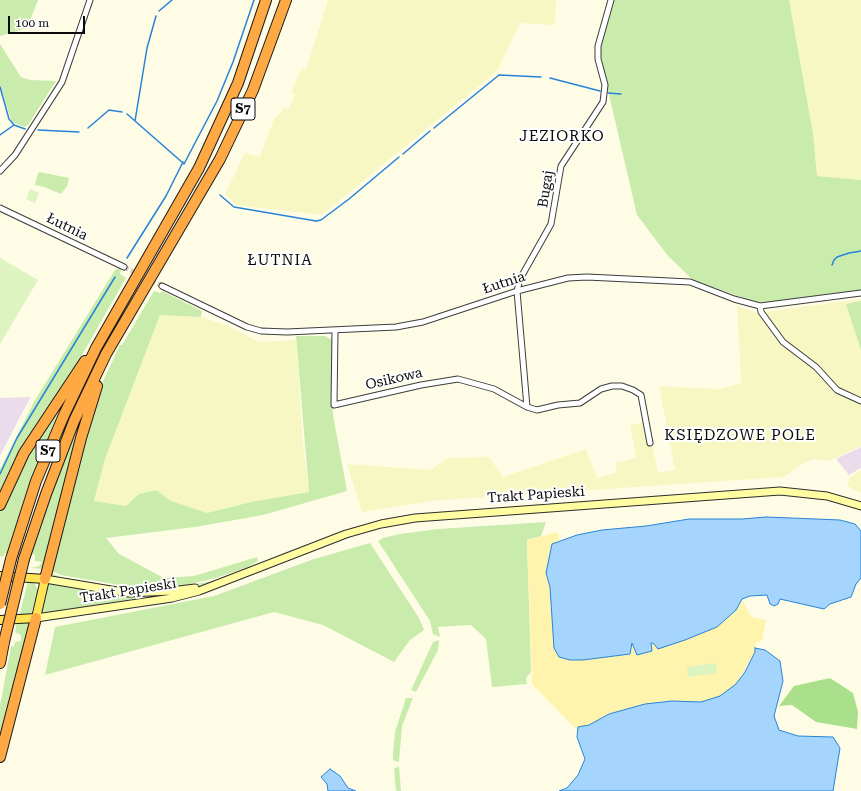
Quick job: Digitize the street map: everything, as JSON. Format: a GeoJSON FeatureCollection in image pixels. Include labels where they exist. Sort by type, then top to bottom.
{"type":"FeatureCollection","features":[{"type":"Feature","properties":{"kind":"highway","name":"S7"},"geometry":{"type":"LineString","coordinates":[[0,604],[11,559],[48,453],[96,348],[200,168],[238,83],[266,0]]}},
{"type":"Feature","properties":{"kind":"highway","name":"S7"},"geometry":{"type":"LineString","coordinates":[[0,663],[24,559],[59,458],[74,421],[106,354],[220,159],[255,84],[286,0]]}},
{"type":"Feature","properties":{"kind":"highway"},"geometry":{"type":"LineString","coordinates":[[0,505],[24,453],[80,367],[96,348]]}},
{"type":"Feature","properties":{"kind":"highway"},"geometry":{"type":"LineString","coordinates":[[45,579],[81,438],[106,354]]}},
{"type":"Feature","properties":{"kind":"highway"},"geometry":{"type":"LineString","coordinates":[[0,757],[36,618]]}},
{"type":"Feature","properties":{"kind":"main road"},"geometry":{"type":"LineString","coordinates":[[0,576],[45,579],[36,618],[0,620]]}},
{"type":"Feature","properties":{"kind":"street"},"geometry":{"type":"LineString","coordinates":[[0,171],[15,155],[62,82],[90,0]]}},
{"type":"Feature","properties":{"kind":"street","name":"Bugaj"},"geometry":{"type":"LineString","coordinates":[[517,291],[521,277],[553,221],[561,166],[603,102],[605,84],[598,59],[598,46],[611,0]]}},
{"type":"Feature","properties":{"kind":"street","name":"Łutnia"},"geometry":{"type":"LineString","coordinates":[[0,208],[124,267]]}},
{"type":"Feature","properties":{"kind":"street","name":"Łutnia"},"geometry":{"type":"LineString","coordinates":[[162,286],[247,327],[261,331],[334,331],[396,327],[423,322],[517,291],[568,278],[587,276],[690,282],[734,299],[760,306],[861,293]]}},
{"type":"Feature","properties":{"kind":"street"},"geometry":{"type":"LineString","coordinates":[[517,291],[527,407]]}},
{"type":"Feature","properties":{"kind":"street"},"geometry":{"type":"LineString","coordinates":[[760,306],[761,312],[783,342],[816,367],[837,390],[861,401]]}},
{"type":"Feature","properties":{"kind":"street","name":"Osikowa"},"geometry":{"type":"LineString","coordinates":[[334,331],[334,405],[421,385],[458,379],[494,389],[527,407],[537,410],[558,405],[580,403],[601,389],[612,386],[622,386],[641,395],[650,443]]}},
{"type":"Feature","properties":{"kind":"street","name":"Trakt Papieski"},"geometry":{"type":"LineString","coordinates":[[36,618],[172,598],[211,588],[346,534],[396,521],[434,515],[774,491],[816,494],[861,506]]}},
{"type":"Feature","properties":{"kind":"street","name":"Trakt Papieski"},"geometry":{"type":"LineString","coordinates":[[45,579],[134,593],[171,591],[223,582]]}},
{"type":"Feature","properties":{"kind":"shaded area"},"geometry":{"type":"Polygon","coordinates":[[[31,397],[24,409],[0,456],[0,398],[31,397]]]}},
{"type":"Feature","properties":{"kind":"shaded area"},"geometry":{"type":"Polygon","coordinates":[[[861,447],[861,468],[849,475],[836,459],[861,447]]]}},
{"type":"Feature","properties":{"kind":"green space"},"geometry":{"type":"Polygon","coordinates":[[[0,0],[38,0],[27,28],[0,36],[0,0]]]}},
{"type":"Feature","properties":{"kind":"green space"},"geometry":{"type":"Polygon","coordinates":[[[328,0],[556,0],[555,25],[520,23],[498,70],[322,215],[236,205],[225,194],[245,153],[260,157],[274,119],[284,108],[289,109],[295,94],[291,92],[302,68],[306,69],[328,0]]]}},
{"type":"Feature","properties":{"kind":"green space"},"geometry":{"type":"Polygon","coordinates":[[[613,0],[789,0],[813,133],[817,176],[861,180],[861,290],[782,302],[755,302],[693,280],[668,256],[637,215],[600,56],[600,45],[613,0]]]}},
{"type":"Feature","properties":{"kind":"green space"},"geometry":{"type":"Polygon","coordinates":[[[789,0],[861,0],[861,180],[817,176],[813,133],[789,0]]]}},
{"type":"Feature","properties":{"kind":"green space"},"geometry":{"type":"Polygon","coordinates":[[[0,44],[21,77],[30,80],[56,81],[28,125],[24,127],[12,122],[0,86],[0,44]]]}},
{"type":"Feature","properties":{"kind":"green space"},"geometry":{"type":"Polygon","coordinates":[[[40,172],[69,178],[67,186],[61,194],[35,185],[38,173],[40,172]]]}},
{"type":"Feature","properties":{"kind":"green space"},"geometry":{"type":"Polygon","coordinates":[[[30,189],[39,193],[35,203],[26,199],[30,189]]]}},
{"type":"Feature","properties":{"kind":"green space"},"geometry":{"type":"Polygon","coordinates":[[[0,258],[38,280],[0,344],[0,258]]]}},
{"type":"Feature","properties":{"kind":"green space"},"geometry":{"type":"Polygon","coordinates":[[[118,268],[121,270],[120,274],[126,278],[71,374],[22,450],[0,494],[0,469],[35,400],[115,270],[118,268]]]}},
{"type":"Feature","properties":{"kind":"green space"},"geometry":{"type":"Polygon","coordinates":[[[154,291],[160,293],[162,291],[202,311],[201,317],[160,315],[105,459],[94,501],[126,506],[139,494],[156,490],[171,501],[207,513],[251,502],[309,492],[296,336],[325,336],[332,340],[333,415],[347,491],[263,515],[195,527],[106,538],[119,554],[164,578],[194,576],[257,557],[258,561],[248,567],[216,578],[181,586],[149,588],[119,585],[61,575],[50,570],[98,392],[120,345],[122,345],[154,291]]]}},
{"type":"Feature","properties":{"kind":"green space"},"geometry":{"type":"Polygon","coordinates":[[[861,299],[861,446],[830,461],[813,459],[804,463],[784,477],[431,501],[362,512],[347,464],[431,470],[448,458],[489,457],[503,477],[586,449],[597,478],[617,472],[615,463],[636,458],[630,425],[644,422],[652,444],[658,473],[675,470],[659,386],[720,389],[741,383],[737,306],[758,313],[861,299]]]}},
{"type":"Feature","properties":{"kind":"green space"},"geometry":{"type":"Polygon","coordinates":[[[861,301],[861,350],[846,304],[861,301]]]}},
{"type":"Feature","properties":{"kind":"green space"},"geometry":{"type":"Polygon","coordinates":[[[160,315],[202,317],[228,326],[258,342],[296,340],[303,445],[309,492],[251,502],[207,513],[171,501],[156,490],[139,494],[126,506],[94,501],[105,459],[160,315]]]}},
{"type":"Feature","properties":{"kind":"green space"},"geometry":{"type":"Polygon","coordinates":[[[64,398],[26,492],[7,553],[5,553],[3,557],[0,556],[0,513],[7,492],[64,398]]]}},
{"type":"Feature","properties":{"kind":"green space"},"geometry":{"type":"Polygon","coordinates":[[[82,419],[45,569],[30,568],[39,566],[42,562],[35,561],[35,555],[32,554],[59,474],[82,419]]]}},
{"type":"Feature","properties":{"kind":"green space"},"geometry":{"type":"Polygon","coordinates":[[[861,470],[861,493],[847,486],[850,477],[861,470]]]}},
{"type":"Feature","properties":{"kind":"green space"},"geometry":{"type":"Polygon","coordinates":[[[546,522],[541,536],[527,540],[531,672],[526,678],[527,684],[492,687],[486,639],[471,625],[438,627],[440,637],[433,634],[430,621],[378,541],[383,538],[400,534],[438,529],[546,522]]]}},
{"type":"Feature","properties":{"kind":"green space"},"geometry":{"type":"Polygon","coordinates":[[[370,543],[419,618],[424,630],[410,640],[394,662],[323,625],[274,612],[45,675],[55,627],[214,596],[314,559],[370,543]]]}},
{"type":"Feature","properties":{"kind":"green space"},"geometry":{"type":"Polygon","coordinates":[[[259,563],[255,567],[214,582],[198,586],[167,590],[131,589],[96,585],[81,580],[131,588],[167,589],[213,581],[249,569],[259,563]]]}},
{"type":"Feature","properties":{"kind":"green space"},"geometry":{"type":"Polygon","coordinates":[[[50,572],[62,578],[77,580],[76,581],[56,577],[50,572]]]}},
{"type":"Feature","properties":{"kind":"green space"},"geometry":{"type":"Polygon","coordinates":[[[28,581],[35,584],[38,591],[31,614],[19,617],[28,581]]]}},
{"type":"Feature","properties":{"kind":"green space"},"geometry":{"type":"Polygon","coordinates":[[[50,583],[138,596],[139,598],[41,614],[46,586],[50,583]]]}},
{"type":"Feature","properties":{"kind":"green space"},"geometry":{"type":"Polygon","coordinates":[[[17,623],[29,623],[0,744],[0,706],[11,646],[14,647],[15,642],[21,641],[21,635],[15,632],[17,623]]]}},
{"type":"Feature","properties":{"kind":"green space"},"geometry":{"type":"Polygon","coordinates":[[[439,640],[438,650],[416,692],[411,690],[433,642],[439,640]]]}},
{"type":"Feature","properties":{"kind":"green space"},"geometry":{"type":"Polygon","coordinates":[[[716,663],[717,673],[688,677],[687,667],[716,663]]]}},
{"type":"Feature","properties":{"kind":"green space"},"geometry":{"type":"Polygon","coordinates":[[[830,678],[853,693],[858,712],[857,729],[816,722],[792,705],[779,706],[794,686],[830,678]]]}},
{"type":"Feature","properties":{"kind":"green space"},"geometry":{"type":"Polygon","coordinates":[[[406,698],[413,698],[402,726],[399,762],[393,760],[395,732],[406,698]]]}},
{"type":"Feature","properties":{"kind":"green space"},"geometry":{"type":"Polygon","coordinates":[[[399,766],[401,791],[396,791],[394,769],[399,766]]]}},
{"type":"Feature","properties":{"kind":"sand"},"geometry":{"type":"Polygon","coordinates":[[[558,532],[559,540],[552,544],[546,573],[550,587],[554,648],[559,657],[570,660],[583,660],[630,654],[631,643],[652,651],[651,643],[736,610],[742,599],[751,617],[766,620],[762,641],[756,642],[755,652],[736,684],[720,696],[701,702],[672,701],[645,704],[608,714],[589,725],[579,727],[577,730],[532,684],[527,540],[558,532]]]}},
{"type":"Feature","properties":{"kind":"water"},"geometry":{"type":"Polygon","coordinates":[[[766,517],[840,520],[855,524],[861,531],[861,578],[856,584],[851,597],[830,604],[824,609],[780,599],[778,604],[774,606],[770,604],[767,595],[750,596],[742,599],[736,610],[717,627],[658,649],[653,643],[651,643],[652,651],[637,655],[632,643],[630,654],[583,660],[570,660],[559,657],[554,648],[550,587],[546,573],[552,544],[577,535],[602,530],[646,526],[689,519],[742,519],[766,517]]]}},
{"type":"Feature","properties":{"kind":"water"},"geometry":{"type":"Polygon","coordinates":[[[755,648],[765,650],[780,661],[783,681],[774,716],[779,730],[798,736],[833,737],[840,748],[833,791],[559,791],[567,788],[578,775],[585,759],[577,737],[578,727],[589,725],[609,714],[645,704],[672,701],[701,702],[720,696],[736,684],[745,672],[755,652],[755,648]]]}},
{"type":"Feature","properties":{"kind":"water"},"geometry":{"type":"Polygon","coordinates":[[[330,769],[340,776],[348,788],[356,791],[328,791],[327,784],[321,777],[330,769]]]}},
{"type":"Feature","properties":{"kind":"waterway"},"geometry":{"type":"LineString","coordinates":[[159,11],[172,0]]}},
{"type":"Feature","properties":{"kind":"waterway"},"geometry":{"type":"LineString","coordinates":[[184,164],[217,101],[233,62],[254,0]]}},
{"type":"Feature","properties":{"kind":"waterway"},"geometry":{"type":"LineString","coordinates":[[135,121],[147,48],[156,16]]}},
{"type":"Feature","properties":{"kind":"waterway"},"geometry":{"type":"LineString","coordinates":[[434,128],[499,75],[541,77]]}},
{"type":"Feature","properties":{"kind":"waterway"},"geometry":{"type":"LineString","coordinates":[[550,78],[600,91]]}},
{"type":"Feature","properties":{"kind":"waterway"},"geometry":{"type":"LineString","coordinates":[[0,87],[9,119],[14,125],[25,129]]}},
{"type":"Feature","properties":{"kind":"waterway"},"geometry":{"type":"LineString","coordinates":[[608,93],[621,94]]}},
{"type":"Feature","properties":{"kind":"waterway"},"geometry":{"type":"LineString","coordinates":[[88,128],[109,110],[122,112]]}},
{"type":"Feature","properties":{"kind":"waterway"},"geometry":{"type":"LineString","coordinates":[[127,114],[183,163]]}},
{"type":"Feature","properties":{"kind":"waterway"},"geometry":{"type":"LineString","coordinates":[[0,135],[14,125]]}},
{"type":"Feature","properties":{"kind":"waterway"},"geometry":{"type":"LineString","coordinates":[[38,130],[79,132]]}},
{"type":"Feature","properties":{"kind":"waterway"},"geometry":{"type":"LineString","coordinates":[[403,154],[430,131]]}},
{"type":"Feature","properties":{"kind":"waterway"},"geometry":{"type":"LineString","coordinates":[[220,195],[234,207],[316,221],[321,220],[349,199],[399,157]]}},
{"type":"Feature","properties":{"kind":"waterway"},"geometry":{"type":"LineString","coordinates":[[127,258],[166,196],[183,162]]}},
{"type":"Feature","properties":{"kind":"waterway"},"geometry":{"type":"LineString","coordinates":[[832,265],[837,257],[861,251]]}},
{"type":"Feature","properties":{"kind":"waterway"},"geometry":{"type":"LineString","coordinates":[[0,474],[17,438],[115,277]]}},
{"type":"Feature","properties":{"kind":"tunnel"},"geometry":{"type":"LineString","coordinates":[[124,267],[162,286]]}},
{"type":"Feature","properties":{"kind":"district","name":"JEZIORKO"},"geometry":{"type":"Point","coordinates":[562,137]}},
{"type":"Feature","properties":{"kind":"district","name":"ŁUTNIA"},"geometry":{"type":"Point","coordinates":[280,261]}},
{"type":"Feature","properties":{"kind":"district","name":"KSIĘDZOWE POLE"},"geometry":{"type":"Point","coordinates":[740,436]}}]}
